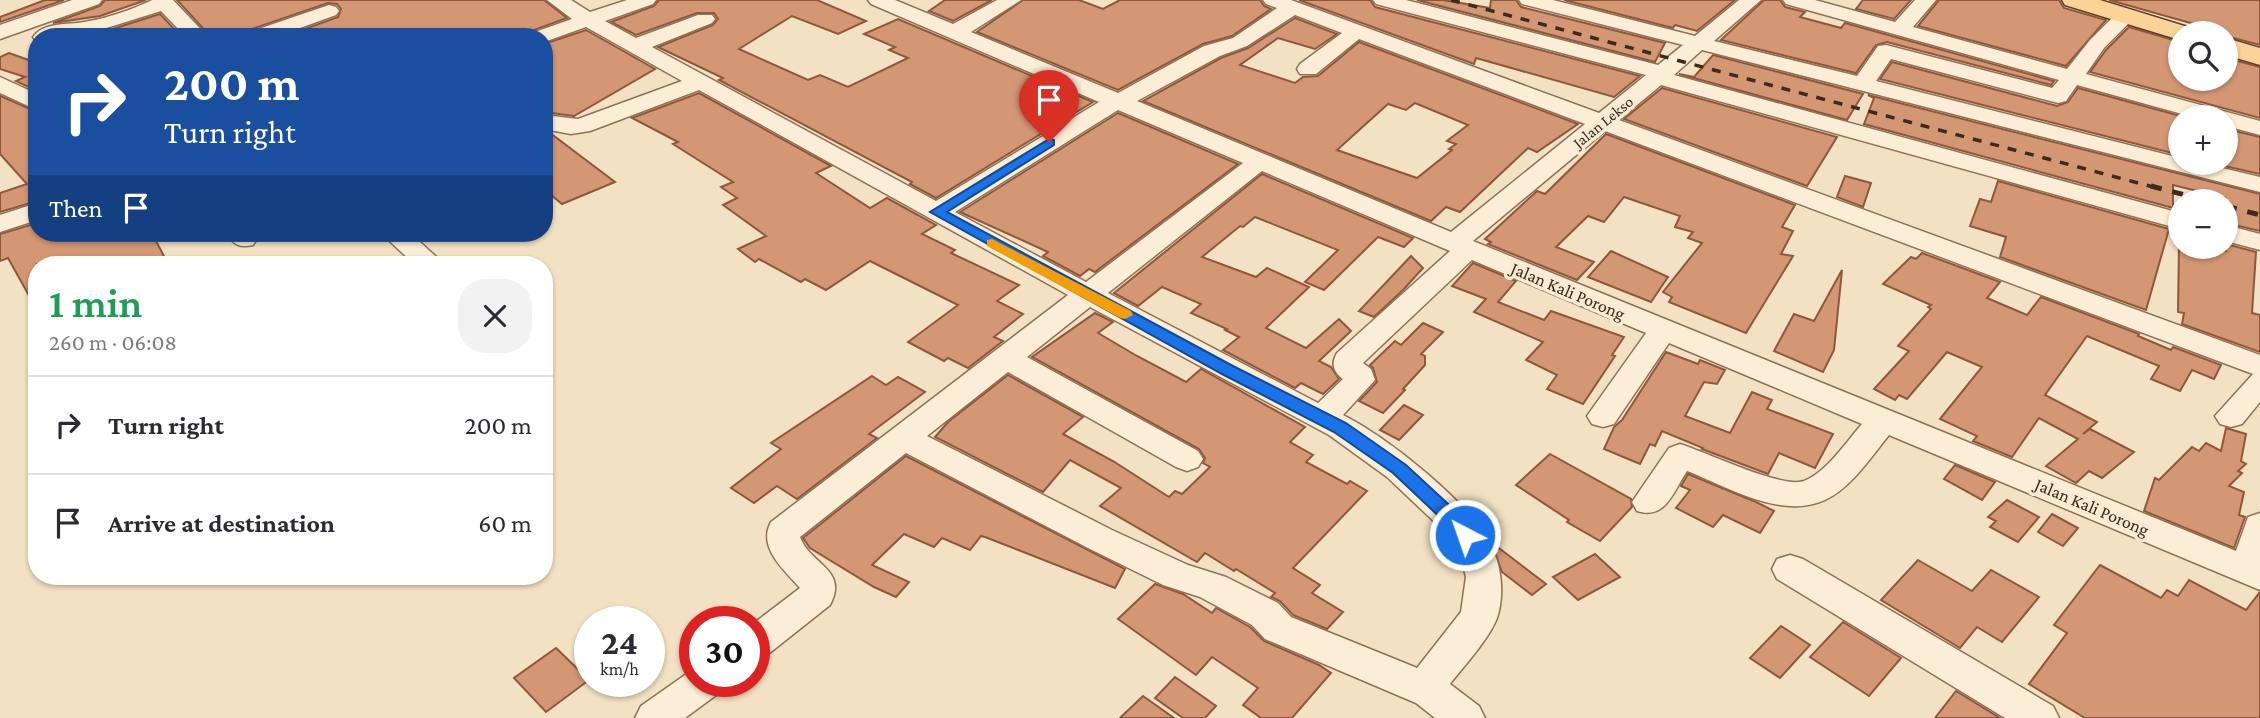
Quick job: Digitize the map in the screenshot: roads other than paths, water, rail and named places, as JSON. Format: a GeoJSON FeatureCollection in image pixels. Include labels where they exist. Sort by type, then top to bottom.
{"type":"FeatureCollection","features":[{"type":"Feature","properties":{"kind":"main road"},"geometry":{"type":"LineString","coordinates":[[2074,0],[2168,29]]}},
{"type":"Feature","properties":{"kind":"main road"},"geometry":{"type":"LineString","coordinates":[[2238,51],[2260,57]]}},
{"type":"Feature","properties":{"kind":"street"},"geometry":{"type":"LineString","coordinates":[[0,33],[24,22],[92,0]]}},
{"type":"Feature","properties":{"kind":"street"},"geometry":{"type":"LineString","coordinates":[[558,0],[588,20],[702,80],[937,212],[1340,427],[1399,469],[1454,520],[1476,550],[1484,577],[1479,617],[1429,682],[1450,706]]}},
{"type":"Feature","properties":{"kind":"street"},"geometry":{"type":"LineString","coordinates":[[553,32],[646,0]]}},
{"type":"Feature","properties":{"kind":"street","name":"Jalan Kali Porong"},"geometry":{"type":"LineString","coordinates":[[878,0],[1461,246],[2255,574]]}},
{"type":"Feature","properties":{"kind":"street"},"geometry":{"type":"LineString","coordinates":[[956,32],[1011,0]]}},
{"type":"Feature","properties":{"kind":"street"},"geometry":{"type":"LineString","coordinates":[[1383,0],[2168,218]]}},
{"type":"Feature","properties":{"kind":"street"},"geometry":{"type":"LineString","coordinates":[[1529,0],[2042,131],[2168,160]]}},
{"type":"Feature","properties":{"kind":"street","name":"Jalan Lekso"},"geometry":{"type":"LineString","coordinates":[[1321,418],[1360,380],[1360,376],[1349,369],[1348,360],[1461,246],[1602,123],[1751,0]]}},
{"type":"Feature","properties":{"kind":"street"},"geometry":{"type":"LineString","coordinates":[[1793,0],[1901,30],[2064,87]]}},
{"type":"Feature","properties":{"kind":"street"},"geometry":{"type":"LineString","coordinates":[[1863,84],[1926,0]]}},
{"type":"Feature","properties":{"kind":"street"},"geometry":{"type":"LineString","coordinates":[[87,28],[163,1],[187,28]]}},
{"type":"Feature","properties":{"kind":"street"},"geometry":{"type":"LineString","coordinates":[[937,212],[1118,101],[1212,51],[1240,42],[1295,4],[1357,31],[1420,65],[1602,123],[2255,368],[2231,415]]}},
{"type":"Feature","properties":{"kind":"street"},"geometry":{"type":"LineString","coordinates":[[280,28],[329,11]]}},
{"type":"Feature","properties":{"kind":"street"},"geometry":{"type":"LineString","coordinates":[[2042,131],[2064,87],[2125,16]]}},
{"type":"Feature","properties":{"kind":"street"},"geometry":{"type":"LineString","coordinates":[[637,45],[705,19]]}},
{"type":"Feature","properties":{"kind":"street"},"geometry":{"type":"LineString","coordinates":[[1308,69],[1357,31]]}},
{"type":"Feature","properties":{"kind":"street"},"geometry":{"type":"LineString","coordinates":[[0,50],[28,42]]}},
{"type":"Feature","properties":{"kind":"street"},"geometry":{"type":"LineString","coordinates":[[1886,51],[2168,108]]}},
{"type":"Feature","properties":{"kind":"street"},"geometry":{"type":"LineString","coordinates":[[553,124],[582,126],[702,80]]}},
{"type":"Feature","properties":{"kind":"street"},"geometry":{"type":"LineString","coordinates":[[0,83],[28,95]]}},
{"type":"Feature","properties":{"kind":"street"},"geometry":{"type":"LineString","coordinates":[[2238,122],[2260,128]]}},
{"type":"Feature","properties":{"kind":"street"},"geometry":{"type":"LineString","coordinates":[[770,631],[817,595],[819,586],[808,570],[782,546],[780,538],[783,530],[1261,161]]}},
{"type":"Feature","properties":{"kind":"street"},"geometry":{"type":"LineString","coordinates":[[2223,175],[2260,186]]}},
{"type":"Feature","properties":{"kind":"street"},"geometry":{"type":"LineString","coordinates":[[0,224],[28,214]]}},
{"type":"Feature","properties":{"kind":"street"},"geometry":{"type":"LineString","coordinates":[[2238,236],[2260,242]]}},
{"type":"Feature","properties":{"kind":"street"},"geometry":{"type":"LineString","coordinates":[[404,242],[421,256]]}},
{"type":"Feature","properties":{"kind":"street"},"geometry":{"type":"LineString","coordinates":[[1603,416],[1663,330]]}},
{"type":"Feature","properties":{"kind":"street"},"geometry":{"type":"LineString","coordinates":[[1005,358],[1187,459]]}},
{"type":"Feature","properties":{"kind":"street"},"geometry":{"type":"LineString","coordinates":[[1649,502],[1680,456],[1774,492],[1795,495],[1815,491],[1840,471],[1884,420]]}},
{"type":"Feature","properties":{"kind":"street"},"geometry":{"type":"LineString","coordinates":[[902,437],[1111,544],[1176,575],[1213,587],[1265,614],[1278,628],[1450,706]]}},
{"type":"Feature","properties":{"kind":"street"},"geometry":{"type":"LineString","coordinates":[[2255,574],[2260,526]]}},
{"type":"Feature","properties":{"kind":"street"},"geometry":{"type":"LineString","coordinates":[[1790,569],[2039,718]]}},
{"type":"Feature","properties":{"kind":"street"},"geometry":{"type":"LineString","coordinates":[[655,718],[683,697]]}},
{"type":"Feature","properties":{"kind":"railway"},"geometry":{"type":"LineString","coordinates":[[1451,0],[2157,188]]}},
{"type":"Feature","properties":{"kind":"railway"},"geometry":{"type":"LineString","coordinates":[[2151,186],[2168,190]]}},
{"type":"Feature","properties":{"kind":"railway"},"geometry":{"type":"LineString","coordinates":[[2238,209],[2260,215]]}}]}
